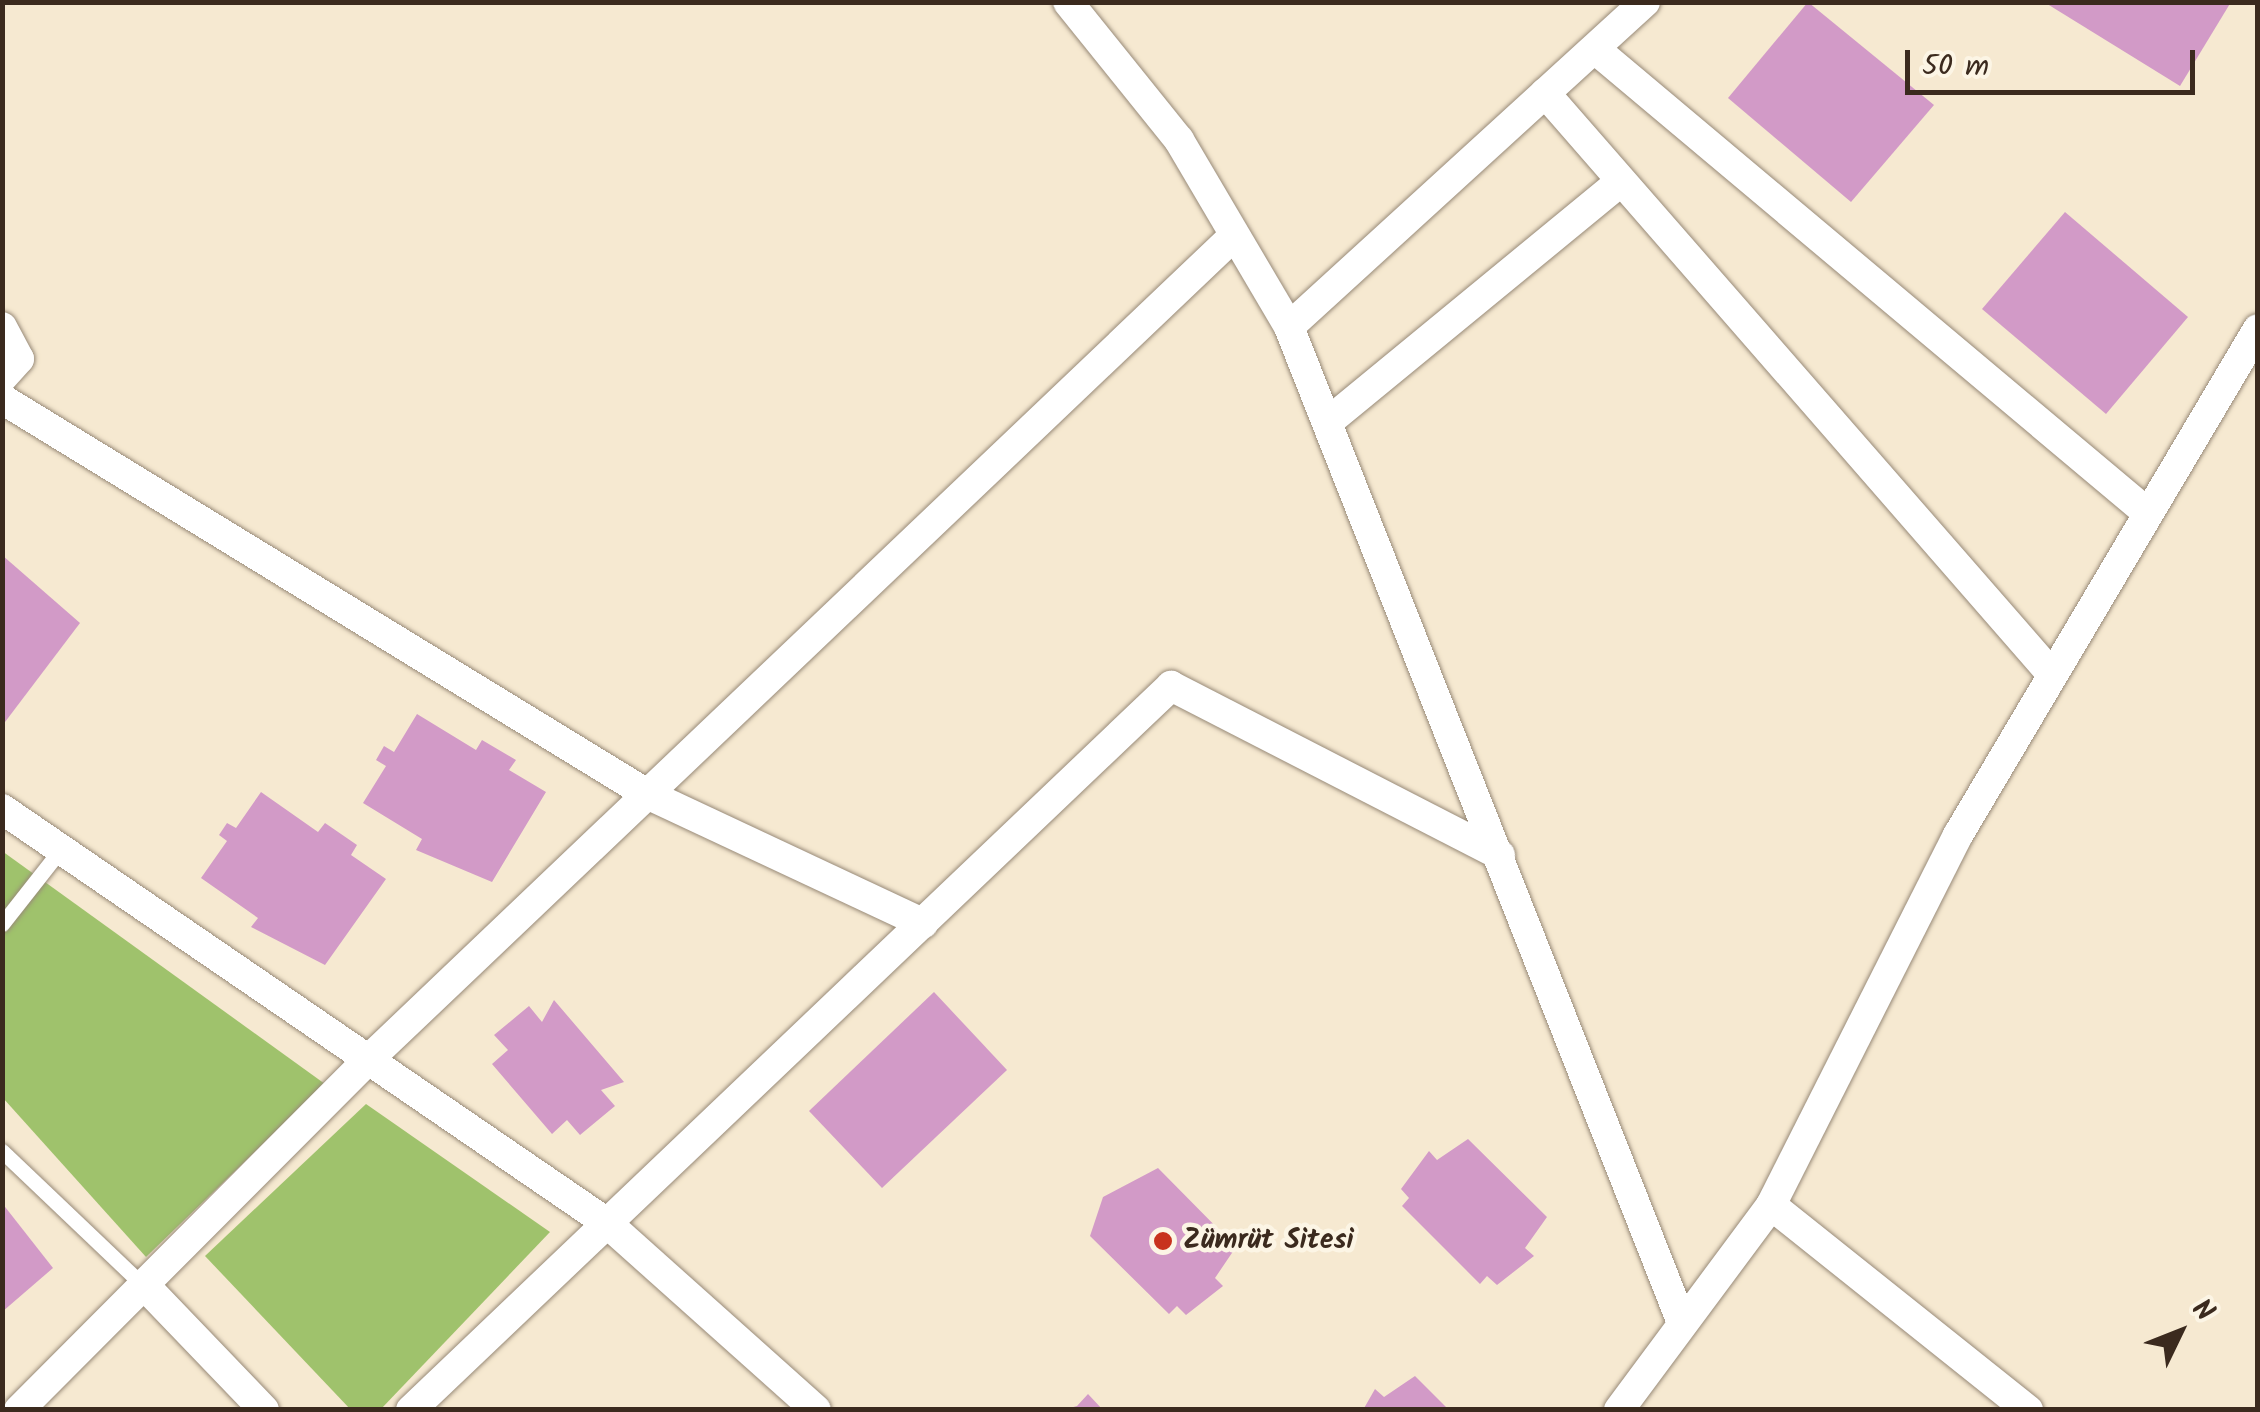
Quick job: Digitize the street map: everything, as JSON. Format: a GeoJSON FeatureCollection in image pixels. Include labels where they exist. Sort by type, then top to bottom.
{"type":"FeatureCollection","features":[{"type":"Feature","properties":{"kind":"street"},"geometry":{"type":"LineString","coordinates":[[1068,2],[1179,140],[1289,326],[1681,1320]]}},
{"type":"Feature","properties":{"kind":"street"},"geometry":{"type":"LineString","coordinates":[[1289,326],[1645,2]]}},
{"type":"Feature","properties":{"kind":"street"},"geometry":{"type":"LineString","coordinates":[[1594,48],[2144,510]]}},
{"type":"Feature","properties":{"kind":"street"},"geometry":{"type":"LineString","coordinates":[[1545,94],[2050,672]]}},
{"type":"Feature","properties":{"kind":"street"},"geometry":{"type":"LineString","coordinates":[[1328,422],[1621,181]]}},
{"type":"Feature","properties":{"kind":"street"},"geometry":{"type":"LineString","coordinates":[[19,1410],[146,1288],[368,1060],[1234,236]]}},
{"type":"Feature","properties":{"kind":"street"},"geometry":{"type":"LineString","coordinates":[[2,327],[19,359],[2,378]]}},
{"type":"Feature","properties":{"kind":"street"},"geometry":{"type":"LineString","coordinates":[[1619,1410],[1681,1320],[1772,1205],[2050,672],[2144,510],[2258,329]]}},
{"type":"Feature","properties":{"kind":"street"},"geometry":{"type":"LineString","coordinates":[[2,398],[647,794],[922,923]]}},
{"type":"Feature","properties":{"kind":"street"},"geometry":{"type":"LineString","coordinates":[[411,1410],[1171,686],[1500,855]]}},
{"type":"Feature","properties":{"kind":"street"},"geometry":{"type":"LineString","coordinates":[[2,809],[607,1223],[816,1410]]}},
{"type":"Feature","properties":{"kind":"street"},"geometry":{"type":"LineString","coordinates":[[1772,1205],[2028,1410]]}},
{"type":"Feature","properties":{"kind":"street"},"geometry":{"type":"LineString","coordinates":[[146,1288],[264,1410]]}},
{"type":"Feature","properties":{"kind":"lane"},"geometry":{"type":"LineString","coordinates":[[2,924],[61,849]]}},
{"type":"Feature","properties":{"kind":"lane"},"geometry":{"type":"LineString","coordinates":[[2,1150],[146,1288]]}},
{"type":"Feature","properties":{"kind":"green space"},"geometry":{"type":"Polygon","coordinates":[[[2,851],[325,1084],[146,1257],[3,1098],[2,851]]]}},
{"type":"Feature","properties":{"kind":"green space"},"geometry":{"type":"Polygon","coordinates":[[[366,1104],[550,1232],[381,1409],[351,1410],[205,1256],[366,1104]]]}},
{"type":"Feature","properties":{"kind":"building"},"geometry":{"type":"Polygon","coordinates":[[[1808,2],[1934,105],[1851,202],[1728,98],[1808,2]]]}},
{"type":"Feature","properties":{"kind":"building"},"geometry":{"type":"Polygon","coordinates":[[[2044,2],[2231,2],[2180,86],[2044,2]]]}},
{"type":"Feature","properties":{"kind":"building"},"geometry":{"type":"Polygon","coordinates":[[[2065,212],[2188,317],[2106,414],[1982,309],[2065,212]]]}},
{"type":"Feature","properties":{"kind":"building"},"geometry":{"type":"Polygon","coordinates":[[[2,555],[80,623],[2,726],[2,555]]]}},
{"type":"Feature","properties":{"kind":"building"},"geometry":{"type":"Polygon","coordinates":[[[417,714],[476,750],[482,740],[516,760],[509,770],[546,792],[492,882],[416,850],[422,839],[363,803],[386,766],[376,760],[384,746],[394,752],[417,714]]]}},
{"type":"Feature","properties":{"kind":"building"},"geometry":{"type":"Polygon","coordinates":[[[261,792],[318,832],[325,823],[357,845],[351,855],[386,879],[325,965],[251,927],[258,918],[201,878],[227,841],[219,835],[227,823],[236,828],[261,792]]]}},
{"type":"Feature","properties":{"kind":"building"},"geometry":{"type":"Polygon","coordinates":[[[934,992],[1007,1070],[882,1188],[809,1111],[934,992]]]}},
{"type":"Feature","properties":{"kind":"building"},"geometry":{"type":"Polygon","coordinates":[[[554,1000],[624,1082],[601,1090],[615,1106],[580,1135],[567,1120],[552,1134],[492,1064],[508,1050],[494,1035],[529,1006],[542,1022],[554,1000]]]}},
{"type":"Feature","properties":{"kind":"building","name":"Zümrüt Sitesi"},"geometry":{"type":"Polygon","coordinates":[[[1468,1139],[1547,1217],[1525,1248],[1534,1256],[1497,1285],[1487,1276],[1480,1284],[1402,1206],[1409,1198],[1401,1189],[1429,1151],[1437,1160],[1468,1139]]]}},
{"type":"Feature","properties":{"kind":"building","name":"Zümrüt Sitesi"},"geometry":{"type":"Polygon","coordinates":[[[1158,1168],[1236,1247],[1215,1278],[1223,1286],[1186,1315],[1177,1306],[1169,1314],[1090,1236],[1103,1197],[1158,1168]]]}},
{"type":"Feature","properties":{"kind":"building"},"geometry":{"type":"Polygon","coordinates":[[[2,1203],[53,1268],[2,1312],[2,1203]]]}},
{"type":"Feature","properties":{"kind":"building"},"geometry":{"type":"Polygon","coordinates":[[[1415,1376],[1449,1410],[1363,1410],[1375,1389],[1384,1397],[1415,1376]]]}},
{"type":"Feature","properties":{"kind":"building"},"geometry":{"type":"Polygon","coordinates":[[[1088,1394],[1103,1410],[1063,1410],[1077,1406],[1088,1394]]]}},
{"type":"Feature","properties":{"kind":"place","name":"Zümrüt Sitesi"},"geometry":{"type":"Point","coordinates":[1163,1241]}}]}
